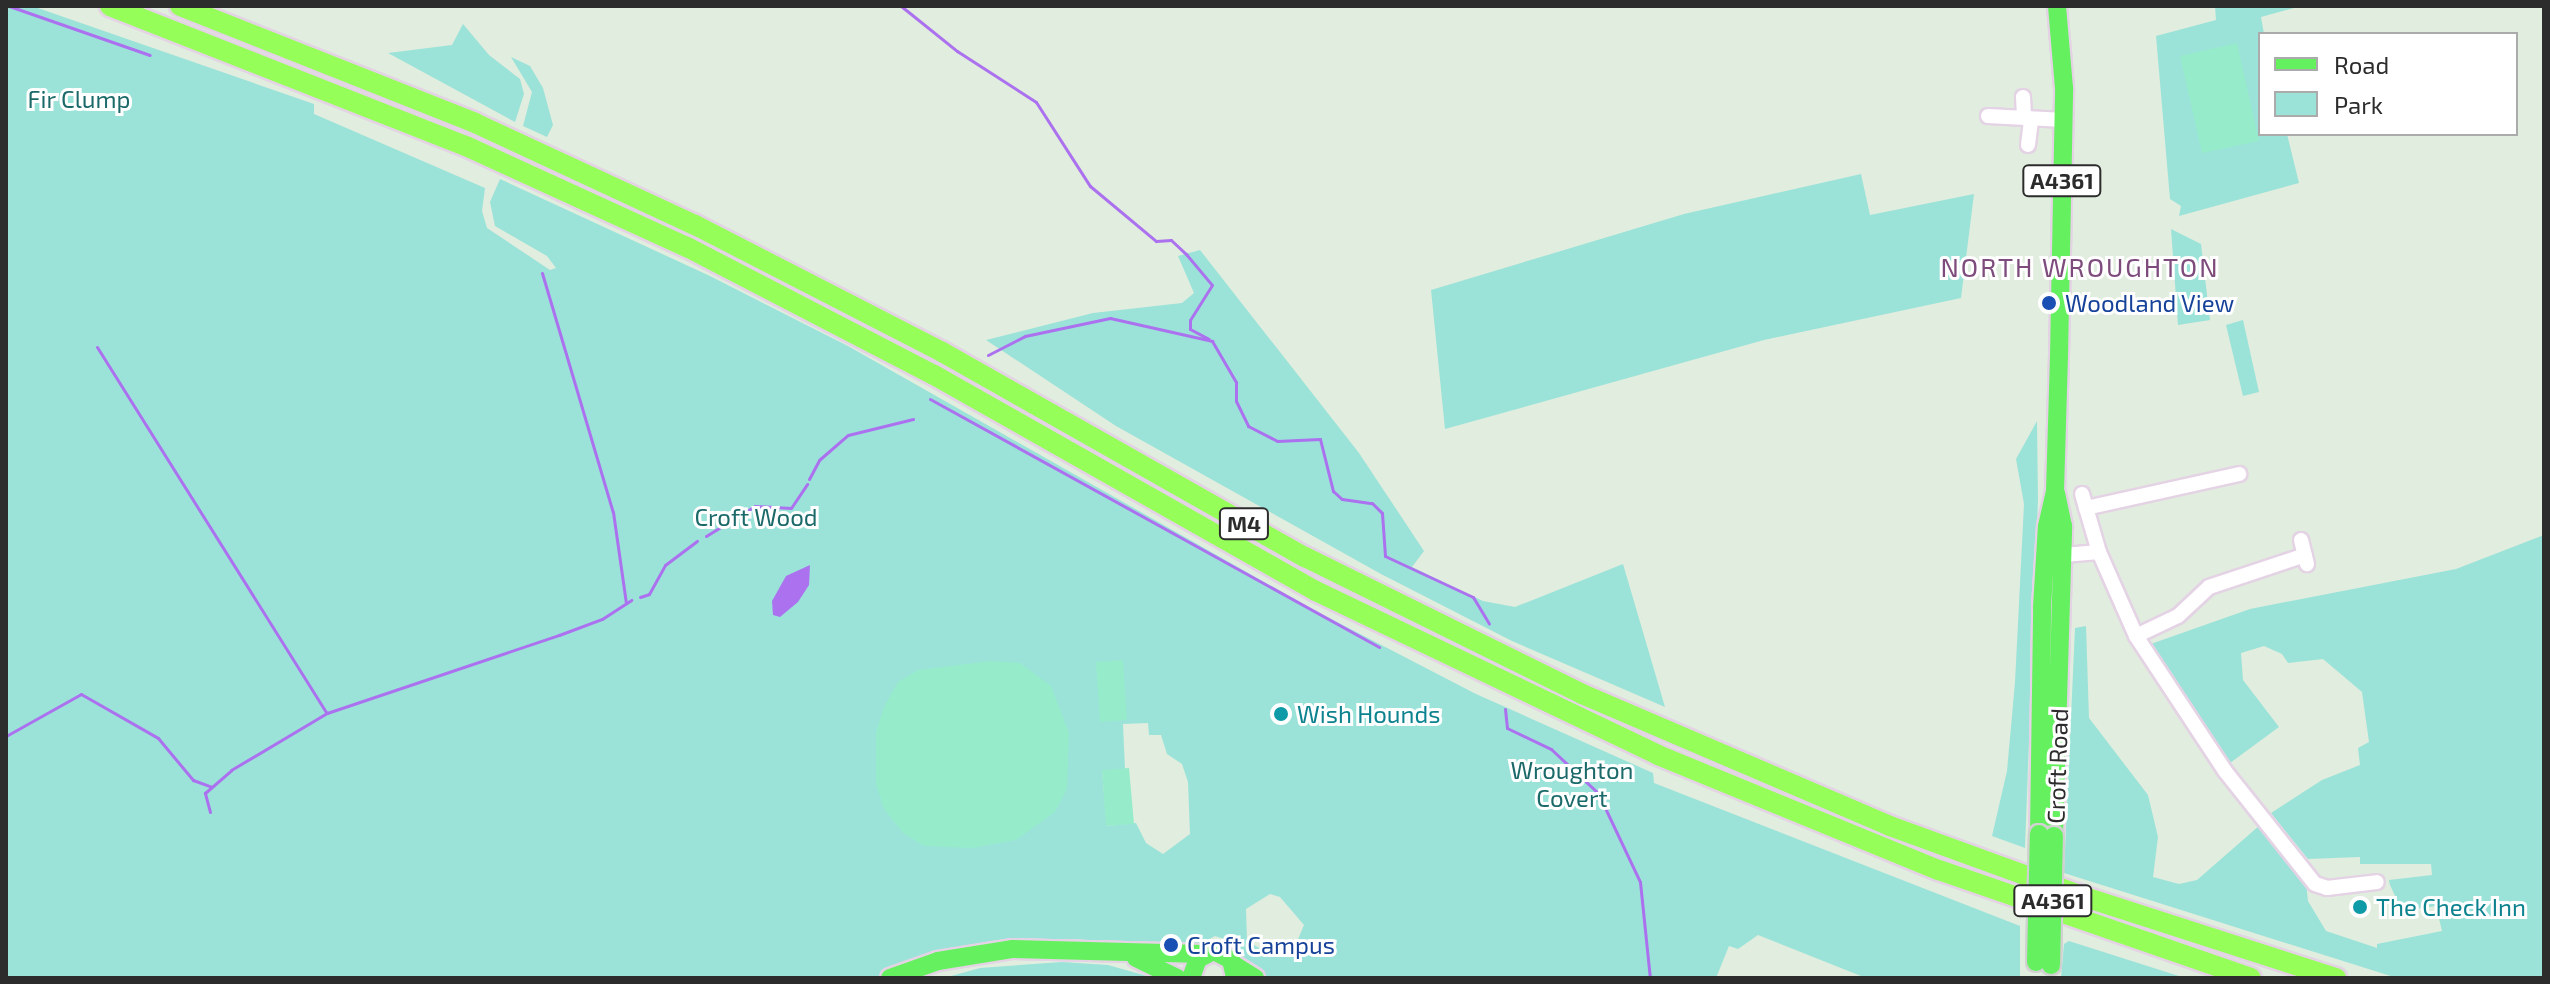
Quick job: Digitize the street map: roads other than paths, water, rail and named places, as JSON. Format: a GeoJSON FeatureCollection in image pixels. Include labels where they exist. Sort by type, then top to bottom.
{"type":"FeatureCollection","features":[{"type":"Feature","properties":{"kind":"highway","name":"M4"},"geometry":{"type":"LineString","coordinates":[[110,6],[451,140],[687,247],[934,375],[1316,591],[1645,750],[1939,870],[2251,978]]}},
{"type":"Feature","properties":{"kind":"highway","name":"M4"},"geometry":{"type":"LineString","coordinates":[[180,6],[475,123],[695,225],[942,352],[1318,564],[1582,694],[1890,826],[2085,897],[2336,978]]}},
{"type":"Feature","properties":{"kind":"main road","name":"A4361"},"geometry":{"type":"LineString","coordinates":[[2054,556],[2064,120],[2057,6]]}},
{"type":"Feature","properties":{"kind":"main road","name":"Croft Road"},"geometry":{"type":"LineString","coordinates":[[2043,971],[2054,556]]}},
{"type":"Feature","properties":{"kind":"main road"},"geometry":{"type":"LineString","coordinates":[[890,978],[938,961],[1013,949],[1130,955],[1224,953],[1234,972],[1255,978]]}},
{"type":"Feature","properties":{"kind":"main road"},"geometry":{"type":"LineString","coordinates":[[1191,978],[1203,954]]}},
{"type":"Feature","properties":{"kind":"main road"},"geometry":{"type":"LineString","coordinates":[[1130,955],[1177,978]]}},
{"type":"Feature","properties":{"kind":"street"},"geometry":{"type":"LineString","coordinates":[[2023,97],[2028,117],[2028,145]]}},
{"type":"Feature","properties":{"kind":"street"},"geometry":{"type":"LineString","coordinates":[[1988,116],[2064,120]]}},
{"type":"Feature","properties":{"kind":"street"},"geometry":{"type":"LineString","coordinates":[[2239,474],[2084,501],[2099,552],[2136,636],[2201,740],[2312,881],[2327,888],[2377,882]]}},
{"type":"Feature","properties":{"kind":"street"},"geometry":{"type":"LineString","coordinates":[[2054,556],[2099,552]]}},
{"type":"Feature","properties":{"kind":"street"},"geometry":{"type":"LineString","coordinates":[[2136,636],[2178,616],[2209,587],[2304,553]]}},
{"type":"Feature","properties":{"kind":"waterway"},"geometry":{"type":"LineString","coordinates":[[9,6],[150,55]]}},
{"type":"Feature","properties":{"kind":"waterway"},"geometry":{"type":"LineString","coordinates":[[901,6],[957,51],[1036,102],[1090,186],[1156,241],[1171,240],[1186,254],[1212,285],[1190,320],[1190,329],[1209,339]]}},
{"type":"Feature","properties":{"kind":"waterway"},"geometry":{"type":"LineString","coordinates":[[542,273],[613,512],[626,603]]}},
{"type":"Feature","properties":{"kind":"waterway"},"geometry":{"type":"LineString","coordinates":[[988,355],[1025,336],[1110,318],[1212,341],[1236,382],[1236,401],[1248,426],[1277,441],[1320,439],[1333,491],[1342,499],[1372,503],[1382,513],[1385,556],[1473,597],[1489,624]]}},
{"type":"Feature","properties":{"kind":"waterway"},"geometry":{"type":"LineString","coordinates":[[97,347],[327,713],[559,635],[602,619],[631,600]]}},
{"type":"Feature","properties":{"kind":"waterway"},"geometry":{"type":"LineString","coordinates":[[930,399],[1379,647]]}},
{"type":"Feature","properties":{"kind":"waterway"},"geometry":{"type":"LineString","coordinates":[[809,479],[819,460],[848,435],[913,419]]}},
{"type":"Feature","properties":{"kind":"waterway"},"geometry":{"type":"LineString","coordinates":[[706,536],[755,506],[791,508],[807,484]]}},
{"type":"Feature","properties":{"kind":"waterway"},"geometry":{"type":"LineString","coordinates":[[640,597],[649,594],[665,565],[697,541]]}},
{"type":"Feature","properties":{"kind":"waterway"},"geometry":{"type":"LineString","coordinates":[[6,736],[81,694],[158,738],[193,780],[212,787]]}},
{"type":"Feature","properties":{"kind":"waterway"},"geometry":{"type":"LineString","coordinates":[[1505,709],[1507,728],[1551,749],[1598,793],[1640,882],[1650,978]]}},
{"type":"Feature","properties":{"kind":"waterway"},"geometry":{"type":"LineString","coordinates":[[210,812],[205,793],[231,770],[327,713]]}},
{"type":"Feature","properties":{"kind":"place","name":"Woodland View"},"geometry":{"type":"Point","coordinates":[2049,303]}},
{"type":"Feature","properties":{"kind":"place","name":"Wish Hounds"},"geometry":{"type":"Point","coordinates":[1281,714]}},
{"type":"Feature","properties":{"kind":"place","name":"The Check Inn"},"geometry":{"type":"Point","coordinates":[2360,907]}},
{"type":"Feature","properties":{"kind":"place","name":"Croft Campus"},"geometry":{"type":"Point","coordinates":[1171,945]}},
{"type":"Feature","properties":{"kind":"district","name":"NORTH WROUGHTON"},"geometry":{"type":"Point","coordinates":[2080,267]}},
{"type":"Feature","properties":{"kind":"park label","name":"Fir Clump"},"geometry":{"type":"Point","coordinates":[79,99]}},
{"type":"Feature","properties":{"kind":"park label","name":"Croft Wood"},"geometry":{"type":"Point","coordinates":[756,517]}},
{"type":"Feature","properties":{"kind":"park label","name":"Wroughton Covert"},"geometry":{"type":"Point","coordinates":[1572,784]}}]}
